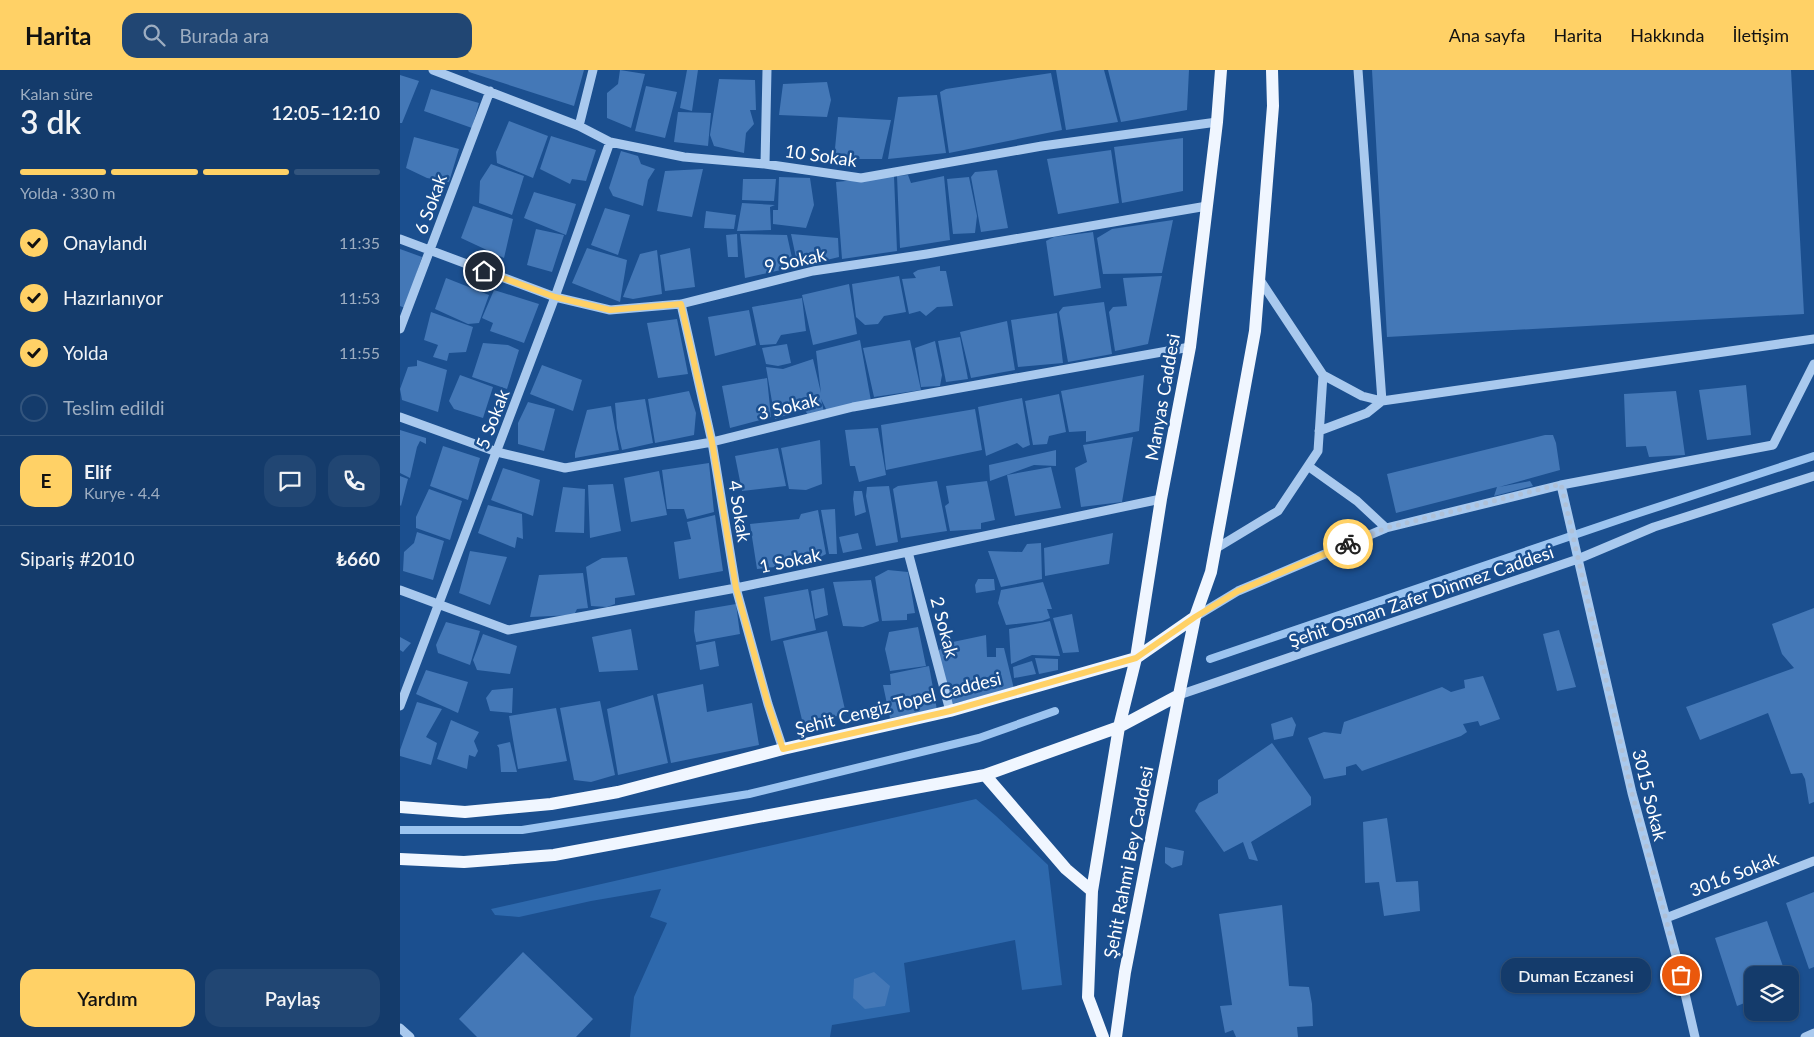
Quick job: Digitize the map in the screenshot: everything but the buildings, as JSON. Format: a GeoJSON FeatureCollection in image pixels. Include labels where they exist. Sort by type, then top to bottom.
{"type":"FeatureCollection","features":[{"type":"Feature","properties":{"kind":"main road","name":"Manyas Caddesi"},"geometry":{"type":"LineString","coordinates":[[1119,727],[1136,658],[1161,499],[1190,347],[1217,122],[1221,70]]}},
{"type":"Feature","properties":{"kind":"main road"},"geometry":{"type":"LineString","coordinates":[[400,859],[464,862],[554,855],[985,774],[1119,727],[1179,695],[1195,617],[1211,572],[1255,331],[1273,106],[1272,70]]}},
{"type":"Feature","properties":{"kind":"main road","name":"Şehit Cengiz Topel Caddesi"},"geometry":{"type":"LineString","coordinates":[[400,807],[464,812],[551,804],[618,792],[783,749],[950,711],[1136,658],[1195,617]]}},
{"type":"Feature","properties":{"kind":"main road","name":"Şehit Rahmi Bey Caddesi"},"geometry":{"type":"LineString","coordinates":[[1116,1037],[1125,972],[1179,695]]}},
{"type":"Feature","properties":{"kind":"main road","name":"Şehit Rahmi Bey Caddesi"},"geometry":{"type":"LineString","coordinates":[[1103,1037],[1088,997],[1092,891],[1119,727]]}},
{"type":"Feature","properties":{"kind":"main road"},"geometry":{"type":"LineString","coordinates":[[985,774],[1066,869],[1092,891]]}},
{"type":"Feature","properties":{"kind":"street","name":"10 Sokak"},"geometry":{"type":"LineString","coordinates":[[433,70],[579,126],[610,142],[684,157],[765,164],[861,178],[1042,146],[1217,122]]}},
{"type":"Feature","properties":{"kind":"street"},"geometry":{"type":"LineString","coordinates":[[579,126],[593,70]]}},
{"type":"Feature","properties":{"kind":"street"},"geometry":{"type":"LineString","coordinates":[[765,164],[767,70]]}},
{"type":"Feature","properties":{"kind":"street"},"geometry":{"type":"LineString","coordinates":[[1358,70],[1382,401]]}},
{"type":"Feature","properties":{"kind":"street","name":"6 Sokak"},"geometry":{"type":"LineString","coordinates":[[400,329],[490,91]]}},
{"type":"Feature","properties":{"kind":"street","name":"5 Sokak"},"geometry":{"type":"LineString","coordinates":[[400,706],[555,297],[610,142]]}},
{"type":"Feature","properties":{"kind":"street","name":"9 Sokak"},"geometry":{"type":"LineString","coordinates":[[400,239],[555,297],[610,310],[681,304],[812,271],[927,254],[1207,206]]}},
{"type":"Feature","properties":{"kind":"street"},"geometry":{"type":"LineString","coordinates":[[1260,280],[1323,375],[1362,396],[1382,401],[1814,339]]}},
{"type":"Feature","properties":{"kind":"street","name":"4 Sokak"},"geometry":{"type":"LineString","coordinates":[[681,304],[712,442],[736,588],[768,704],[783,749]]}},
{"type":"Feature","properties":{"kind":"street","name":"3 Sokak"},"geometry":{"type":"LineString","coordinates":[[400,417],[497,452],[565,468],[712,442],[853,407],[1190,347]]}},
{"type":"Feature","properties":{"kind":"street"},"geometry":{"type":"LineString","coordinates":[[1195,617],[1238,591],[1386,528],[1561,484],[1773,445],[1814,364]]}},
{"type":"Feature","properties":{"kind":"street"},"geometry":{"type":"LineString","coordinates":[[1215,549],[1278,511],[1318,451],[1323,375]]}},
{"type":"Feature","properties":{"kind":"street"},"geometry":{"type":"LineString","coordinates":[[1319,431],[1367,413],[1382,401]]}},
{"type":"Feature","properties":{"kind":"street"},"geometry":{"type":"LineString","coordinates":[[1308,466],[1357,501],[1386,528]]}},
{"type":"Feature","properties":{"kind":"street","name":"Şehit Osman Zafer Dinmez Caddesi"},"geometry":{"type":"LineString","coordinates":[[1179,695],[1578,559],[1654,527],[1814,476]]}},
{"type":"Feature","properties":{"kind":"street","name":"3015 Sokak"},"geometry":{"type":"LineString","coordinates":[[1561,484],[1632,793],[1666,918],[1695,1037]]}},
{"type":"Feature","properties":{"kind":"street","name":"1 Sokak"},"geometry":{"type":"LineString","coordinates":[[400,590],[508,630],[736,588],[1161,499]]}},
{"type":"Feature","properties":{"kind":"street","name":"2 Sokak"},"geometry":{"type":"LineString","coordinates":[[908,552],[950,711]]}},
{"type":"Feature","properties":{"kind":"street","name":"3016 Sokak"},"geometry":{"type":"LineString","coordinates":[[1666,918],[1814,861]]}},
{"type":"Feature","properties":{"kind":"street"},"geometry":{"type":"LineString","coordinates":[[400,1028],[410,1037]]}},
{"type":"Feature","properties":{"kind":"street"},"geometry":{"type":"LineString","coordinates":[[1805,1037],[1814,1033]]}},
{"type":"Feature","properties":{"kind":"shaded area"},"geometry":{"type":"Polygon","coordinates":[[[976,799],[1048,865],[1062,985],[1022,990],[1015,940],[904,963],[910,1012],[832,1025],[830,1037],[630,1037],[634,997],[667,923],[650,917],[661,889],[591,901],[519,917],[495,915],[491,909],[976,799]]]}},
{"type":"Feature","properties":{"kind":"waterway"},"geometry":{"type":"LineString","coordinates":[[1210,659],[1630,516],[1814,456]]}},
{"type":"Feature","properties":{"kind":"waterway"},"geometry":{"type":"LineString","coordinates":[[400,830],[522,830],[749,794],[979,738],[1055,711]]}},
{"type":"Feature","properties":{"kind":"way so far"},"geometry":{"type":"LineString","coordinates":[[1348,544],[1386,528],[1561,484],[1632,793],[1681,975]]}},
{"type":"Feature","properties":{"kind":"place","name":"Duman Eczanesi"},"geometry":{"type":"Point","coordinates":[1681,975]}},
{"type":"Feature","properties":{"kind":"route"},"geometry":{"type":"LineString","coordinates":[[484,271],[555,297],[610,310],[681,304],[712,442],[736,588],[768,704],[783,749],[950,711],[1136,658],[1195,617],[1238,591],[1348,544]]}}]}
